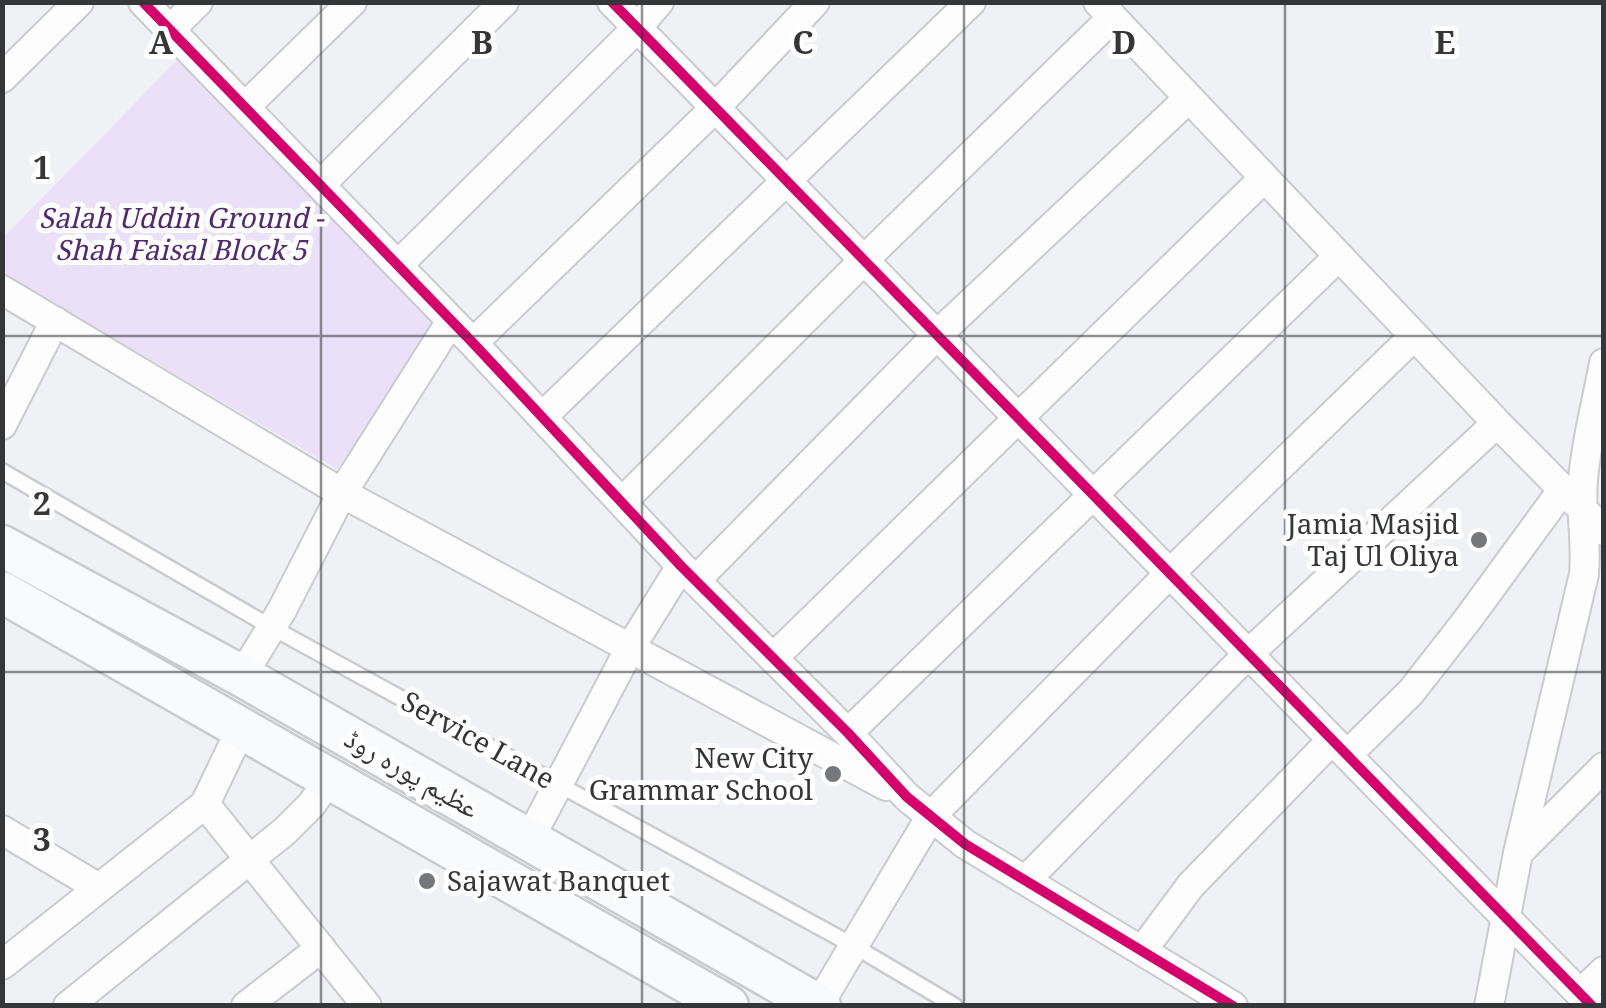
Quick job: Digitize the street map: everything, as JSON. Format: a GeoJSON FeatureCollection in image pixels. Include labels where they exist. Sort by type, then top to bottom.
{"type":"FeatureCollection","features":[{"type":"Feature","properties":{"kind":"main road","name":"عظیم پورہ روڈ"},"geometry":{"type":"LineString","coordinates":[[3,546],[242,676],[528,840],[751,980],[819,1005]]}},
{"type":"Feature","properties":{"kind":"main road","name":"عظیم پورہ روڈ"},"geometry":{"type":"LineString","coordinates":[[2,592],[715,1003]]}},
{"type":"Feature","properties":{"kind":"main road"},"geometry":{"type":"LineString","coordinates":[[715,1003],[751,980]]}},
{"type":"Feature","properties":{"kind":"street"},"geometry":{"type":"LineString","coordinates":[[2,78],[79,2]]}},
{"type":"Feature","properties":{"kind":"street"},"geometry":{"type":"LineString","coordinates":[[144,2],[906,797]]}},
{"type":"Feature","properties":{"kind":"street"},"geometry":{"type":"LineString","coordinates":[[170,30],[198,2]]}},
{"type":"Feature","properties":{"kind":"street"},"geometry":{"type":"LineString","coordinates":[[245,107],[352,2]]}},
{"type":"Feature","properties":{"kind":"street"},"geometry":{"type":"LineString","coordinates":[[320,185],[504,2]]}},
{"type":"Feature","properties":{"kind":"street"},"geometry":{"type":"LineString","coordinates":[[612,2],[1586,999],[1604,971]]}},
{"type":"Feature","properties":{"kind":"street"},"geometry":{"type":"LineString","coordinates":[[398,265],[659,2]]}},
{"type":"Feature","properties":{"kind":"street"},"geometry":{"type":"LineString","coordinates":[[473,343],[715,108],[815,2]]}},
{"type":"Feature","properties":{"kind":"street"},"geometry":{"type":"LineString","coordinates":[[542,417],[971,2]]}},
{"type":"Feature","properties":{"kind":"street"},"geometry":{"type":"LineString","coordinates":[[622,502],[864,260],[1105,10],[1604,531]]}},
{"type":"Feature","properties":{"kind":"street"},"geometry":{"type":"LineString","coordinates":[[528,840],[629,650],[689,573],[1189,98]]}},
{"type":"Feature","properties":{"kind":"street"},"geometry":{"type":"LineString","coordinates":[[773,658],[1264,178]]}},
{"type":"Feature","properties":{"kind":"street"},"geometry":{"type":"LineString","coordinates":[[848,734],[1339,256]]}},
{"type":"Feature","properties":{"kind":"street"},"geometry":{"type":"LineString","coordinates":[[2,290],[342,493],[906,797],[965,844],[1224,1003]]}},
{"type":"Feature","properties":{"kind":"street"},"geometry":{"type":"LineString","coordinates":[[2,424],[55,321]]}},
{"type":"Feature","properties":{"kind":"street"},"geometry":{"type":"LineString","coordinates":[[242,676],[342,493],[452,321]]}},
{"type":"Feature","properties":{"kind":"street"},"geometry":{"type":"LineString","coordinates":[[819,1005],[931,816],[1169,574],[1414,336]]}},
{"type":"Feature","properties":{"kind":"street"},"geometry":{"type":"LineString","coordinates":[[1142,950],[1191,884],[1339,748],[1410,692],[1573,499],[1598,426],[1604,363]]}},
{"type":"Feature","properties":{"kind":"street"},"geometry":{"type":"LineString","coordinates":[[1026,880],[1247,654],[1497,423]]}},
{"type":"Feature","properties":{"kind":"street"},"geometry":{"type":"LineString","coordinates":[[1489,1006],[1518,853],[1584,574],[1586,551],[1573,499]]}},
{"type":"Feature","properties":{"kind":"street"},"geometry":{"type":"LineString","coordinates":[[2,965],[205,804],[242,728]]}},
{"type":"Feature","properties":{"kind":"street"},"geometry":{"type":"LineString","coordinates":[[1518,853],[1604,767]]}},
{"type":"Feature","properties":{"kind":"street"},"geometry":{"type":"LineString","coordinates":[[68,1006],[285,831],[330,778]]}},
{"type":"Feature","properties":{"kind":"street"},"geometry":{"type":"LineString","coordinates":[[205,804],[367,1006]]}},
{"type":"Feature","properties":{"kind":"street"},"geometry":{"type":"LineString","coordinates":[[2,830],[99,888]]}},
{"type":"Feature","properties":{"kind":"street"},"geometry":{"type":"LineString","coordinates":[[246,1006],[321,948]]}},
{"type":"Feature","properties":{"kind":"lane","name":"Service Lane"},"geometry":{"type":"LineString","coordinates":[[2,471],[271,627],[854,946],[955,1006]]}},
{"type":"Feature","properties":{"kind":"green space","name":"Salah Uddin Ground - Shah Faisal Block 5"},"geometry":{"type":"Polygon","coordinates":[[[179,58],[446,329],[337,469],[3,273],[3,238],[179,58]]]}},
{"type":"Feature","properties":{"kind":"cycle path"},"geometry":{"type":"LineString","coordinates":[[143,2],[907,797],[965,844],[1233,1006]]}},
{"type":"Feature","properties":{"kind":"cycle path"},"geometry":{"type":"LineString","coordinates":[[612,2],[1592,1006]]}},
{"type":"Feature","properties":{"kind":"place","name":"Jamia Masjid Taj Ul Oliya"},"geometry":{"type":"Point","coordinates":[1479,540]}},
{"type":"Feature","properties":{"kind":"place","name":"New City Grammar School"},"geometry":{"type":"Point","coordinates":[833,774]}},
{"type":"Feature","properties":{"kind":"place","name":"Sajawat Banquet"},"geometry":{"type":"Point","coordinates":[427,881]}}]}
